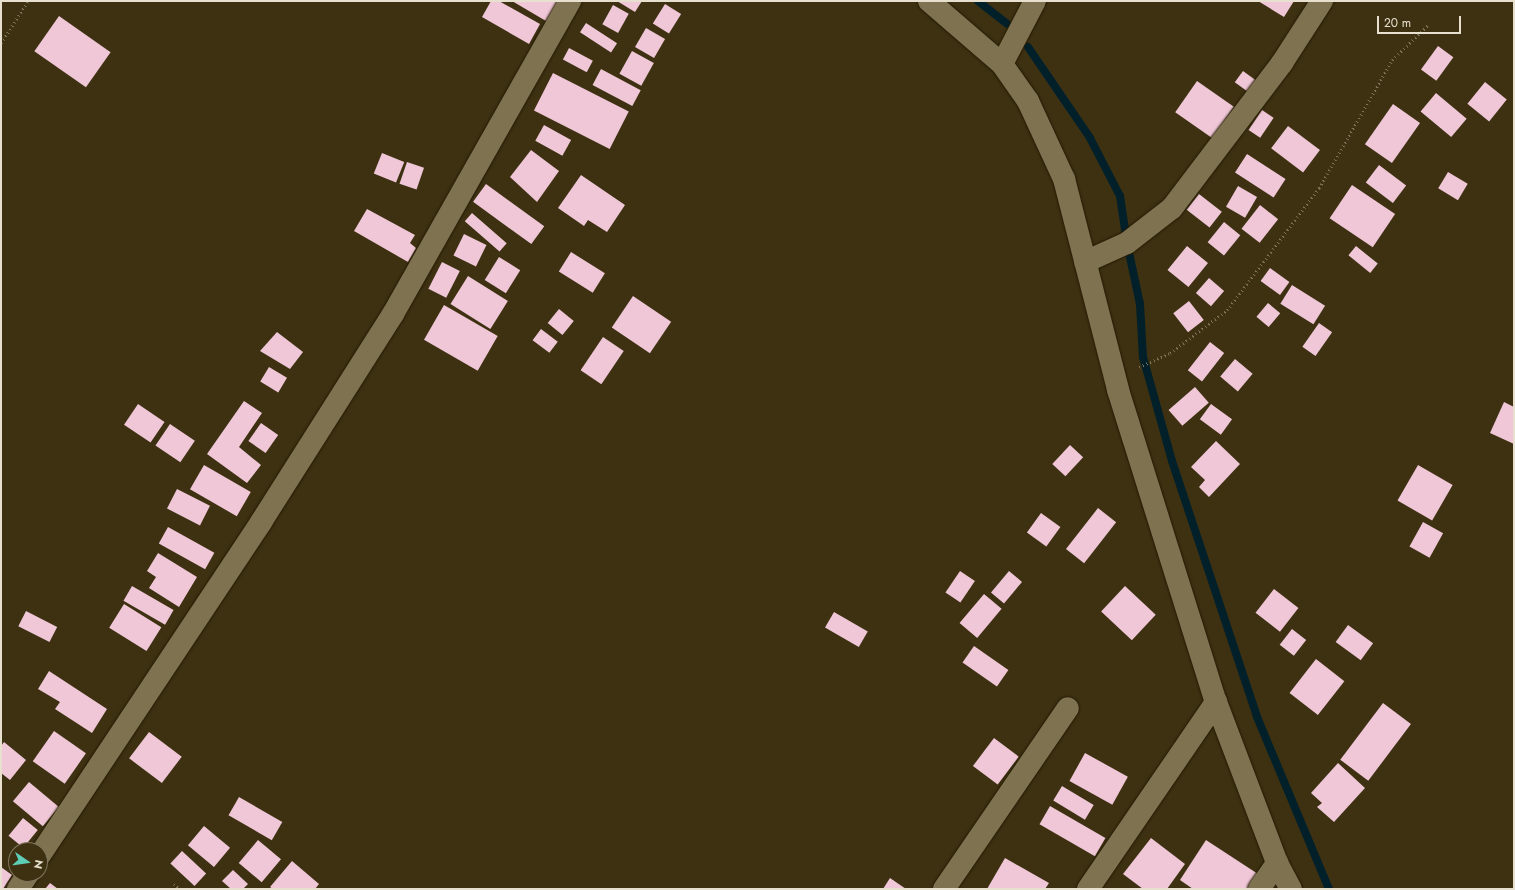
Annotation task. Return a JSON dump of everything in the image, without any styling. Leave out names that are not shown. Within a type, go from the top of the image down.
[{"type":"street","points":[[48,843],[261,522],[393,314],[570,1]]},
{"type":"street","points":[[929,1],[1002,64],[1028,101],[1064,179],[1115,378],[1216,702],[1277,863],[1292,889]]},
{"type":"street","points":[[1002,64],[1035,1]]},
{"type":"street","points":[[1086,262],[1127,243],[1172,208],[1282,63],[1322,1]]},
{"type":"street","points":[[1088,889],[1216,702]]},
{"type":"street","points":[[944,889],[1068,708]]},
{"type":"street","points":[[1259,889],[1277,863]]},
{"type":"path","points":[[1,43],[28,1]]},
{"type":"path","points":[[1115,378],[1170,353],[1227,310],[1319,188],[1392,60],[1428,25]]},
{"type":"path","points":[[174,884],[180,889]]},
{"type":"building","points":[[491,1],[499,1],[540,24],[529,44],[482,17]]},
{"type":"building","points":[[512,1],[558,1],[546,21]]},
{"type":"building","points":[[617,1],[642,1],[635,12]]},
{"type":"building","points":[[1258,1],[1294,1],[1284,17]]},
{"type":"building","points":[[665,4],[681,14],[669,34],[653,24]]},
{"type":"building","points":[[613,5],[629,14],[618,33],[602,24]]},
{"type":"building","points":[[59,16],[111,52],[86,87],[34,51]]},
{"type":"building","points":[[586,23],[617,43],[611,52],[580,32]]},
{"type":"building","points":[[646,28],[665,39],[654,58],[635,47]]},
{"type":"building","points":[[1438,46],[1453,57],[1436,81],[1421,69]]},
{"type":"building","points":[[569,48],[593,61],[587,72],[563,59]]},
{"type":"building","points":[[632,51],[654,63],[641,86],[619,74]]},
{"type":"building","points":[[601,69],[641,90],[632,106],[593,85]]},
{"type":"building","points":[[1243,71],[1257,81],[1249,92],[1235,82]]},
{"type":"building","points":[[553,73],[629,112],[610,149],[534,110]]},
{"type":"building","points":[[1197,81],[1234,107],[1212,138],[1175,112]]},
{"type":"building","points":[[1485,82],[1507,100],[1489,121],[1467,104]]},
{"type":"building","points":[[1436,93],[1467,119],[1451,137],[1421,111]]},
{"type":"building","points":[[1393,104],[1420,123],[1392,163],[1365,144]]},
{"type":"building","points":[[1262,110],[1274,118],[1260,138],[1249,130]]},
{"type":"building","points":[[544,125],[571,140],[562,156],[535,141]]},
{"type":"building","points":[[1288,126],[1320,150],[1303,172],[1271,148]]},
{"type":"building","points":[[531,150],[559,171],[537,202],[510,177]]},
{"type":"building","points":[[382,153],[404,162],[396,182],[374,173]]},
{"type":"building","points":[[1247,154],[1286,179],[1274,198],[1235,172]]},
{"type":"building","points":[[407,162],[424,168],[417,190],[400,184]]},
{"type":"building","points":[[1379,165],[1406,185],[1393,203],[1366,183]]},
{"type":"building","points":[[1448,172],[1468,184],[1458,200],[1438,188]]},
{"type":"building","points":[[581,175],[625,205],[607,232],[588,220],[584,226],[558,208]]},
{"type":"building","points":[[486,184],[544,226],[531,244],[473,202]]},
{"type":"building","points":[[1352,185],[1395,214],[1373,247],[1330,218]]},
{"type":"building","points":[[1238,186],[1257,197],[1245,218],[1226,207]]},
{"type":"building","points":[[1199,194],[1222,212],[1210,228],[1187,210]]},
{"type":"building","points":[[1260,205],[1278,219],[1260,243],[1242,229]]},
{"type":"building","points":[[367,209],[415,235],[410,243],[416,248],[408,262],[354,231]]},
{"type":"building","points":[[472,213],[507,243],[499,251],[465,221]]},
{"type":"building","points":[[1224,222],[1240,235],[1224,255],[1208,242]]},
{"type":"building","points":[[464,234],[486,245],[476,267],[453,256]]},
{"type":"building","points":[[1187,246],[1208,263],[1188,287],[1167,270]]},
{"type":"building","points":[[1356,246],[1378,264],[1370,273],[1348,255]]},
{"type":"building","points":[[571,252],[605,273],[593,293],[559,272]]},
{"type":"building","points":[[499,257],[520,270],[506,293],[485,280]]},
{"type":"building","points":[[442,262],[460,271],[446,298],[428,289]]},
{"type":"building","points":[[1270,268],[1289,282],[1280,295],[1261,281]]},
{"type":"building","points":[[468,276],[508,301],[490,329],[451,304]]},
{"type":"building","points":[[1209,278],[1224,291],[1211,306],[1196,293]]},
{"type":"building","points":[[1292,285],[1325,306],[1313,324],[1280,304]]},
{"type":"building","points":[[633,296],[671,322],[650,353],[612,328]]},
{"type":"building","points":[[1189,301],[1204,320],[1188,332],[1173,313]]},
{"type":"building","points":[[1268,303],[1280,313],[1269,327],[1256,317]]},
{"type":"building","points":[[444,305],[498,336],[478,371],[424,340]]},
{"type":"building","points":[[559,309],[574,321],[562,335],[548,323]]},
{"type":"building","points":[[1319,323],[1332,332],[1315,356],[1302,347]]},
{"type":"building","points":[[541,329],[558,342],[549,353],[533,340]]},
{"type":"building","points":[[277,332],[303,352],[290,369],[260,351]]},
{"type":"building","points":[[603,337],[624,351],[601,384],[581,370]]},
{"type":"building","points":[[1210,342],[1224,353],[1202,381],[1188,370]]},
{"type":"building","points":[[1235,359],[1253,374],[1238,391],[1220,377]]},
{"type":"building","points":[[269,367],[287,378],[278,392],[260,382]]},
{"type":"building","points":[[1195,387],[1209,403],[1182,426],[1169,410]]},
{"type":"building","points":[[244,401],[262,413],[239,447],[261,465],[247,483],[207,454]]},
{"type":"building","points":[[1504,402],[1514,407],[1514,444],[1490,433]]},
{"type":"building","points":[[138,404],[165,422],[151,443],[124,425]]},
{"type":"building","points":[[1211,404],[1232,419],[1221,435],[1200,419]]},
{"type":"building","points":[[261,423],[278,435],[266,453],[248,441]]},
{"type":"building","points":[[170,424],[195,441],[180,462],[155,446]]},
{"type":"building","points":[[1216,441],[1240,464],[1209,497],[1199,487],[1205,480],[1191,467]]},
{"type":"building","points":[[1070,445],[1083,457],[1065,476],[1052,464]]},
{"type":"building","points":[[204,465],[251,492],[237,516],[190,489]]},
{"type":"building","points":[[1418,465],[1453,485],[1432,521],[1398,501]]},
{"type":"building","points":[[177,489],[210,506],[200,525],[167,509]]},
{"type":"building","points":[[1098,508],[1116,522],[1084,563],[1066,549]]},
{"type":"building","points":[[1041,513],[1060,527],[1046,547],[1027,532]]},
{"type":"building","points":[[1423,522],[1443,533],[1430,558],[1409,546]]},
{"type":"building","points":[[168,527],[214,553],[205,569],[159,544]]},
{"type":"building","points":[[158,553],[197,577],[179,607],[149,588],[156,577],[147,571]]},
{"type":"building","points":[[960,571],[975,581],[960,603],[945,593]]},
{"type":"building","points":[[1009,571],[1022,582],[1004,603],[991,592]]},
{"type":"building","points":[[132,586],[174,610],[165,625],[124,601]]},
{"type":"building","points":[[1125,586],[1156,615],[1132,640],[1101,612]]},
{"type":"building","points":[[1274,589],[1298,608],[1280,632],[1256,613]]},
{"type":"building","points":[[984,594],[1002,609],[977,638],[960,623]]},
{"type":"building","points":[[124,604],[161,627],[146,651],[109,628]]},
{"type":"building","points":[[26,611],[57,627],[49,642],[18,626]]},
{"type":"building","points":[[834,612],[868,632],[859,647],[825,628]]},
{"type":"building","points":[[1348,625],[1373,643],[1361,660],[1336,642]]},
{"type":"building","points":[[1292,629],[1306,640],[1294,656],[1280,645]]},
{"type":"building","points":[[974,646],[1008,670],[997,686],[963,662]]},
{"type":"building","points":[[1316,659],[1344,681],[1318,715],[1290,693]]},
{"type":"building","points":[[49,671],[107,709],[92,733],[55,709],[60,702],[38,689]]},
{"type":"building","points":[[1383,703],[1411,724],[1368,781],[1340,760]]},
{"type":"building","points":[[54,731],[86,753],[65,784],[33,761]]},
{"type":"building","points":[[149,732],[182,757],[162,783],[129,758]]},
{"type":"building","points":[[994,738],[1019,757],[998,785],[973,766]]},
{"type":"building","points":[[4,742],[26,760],[10,780],[1,773],[1,746]]},
{"type":"building","points":[[1085,753],[1128,777],[1112,805],[1069,781]]},
{"type":"building","points":[[1338,763],[1365,788],[1334,822],[1317,807],[1322,803],[1311,793]]},
{"type":"building","points":[[29,782],[59,807],[43,826],[13,801]]},
{"type":"building","points":[[1062,786],[1094,805],[1085,820],[1053,801]]},
{"type":"building","points":[[239,797],[282,822],[272,840],[228,815]]},
{"type":"building","points":[[1050,806],[1105,838],[1095,856],[1040,824]]},
{"type":"building","points":[[23,818],[38,830],[28,842],[16,842],[9,836]]},
{"type":"building","points":[[204,826],[230,848],[214,867],[188,845]]},
{"type":"building","points":[[1151,838],[1185,864],[1167,889],[1143,889],[1123,874]]},
{"type":"building","points":[[258,840],[281,859],[262,882],[239,863]]},
{"type":"building","points":[[1206,840],[1258,874],[1248,889],[1193,889],[1180,880]]},
{"type":"building","points":[[182,851],[206,874],[195,886],[170,863]]},
{"type":"building","points":[[1005,858],[1049,883],[1045,889],[987,889]]},
{"type":"building","points":[[292,861],[319,884],[315,889],[273,889],[270,887]]},
{"type":"building","points":[[1,867],[8,872],[8,881],[3,889],[1,889]]},
{"type":"building","points":[[233,870],[248,884],[243,889],[231,889],[222,881]]},
{"type":"building","points":[[890,878],[906,889],[883,889]]},
{"type":"building","points":[[50,883],[58,889],[45,889]]},
{"type":"waterway","points":[[978,1],[1007,24]]},
{"type":"waterway","points":[[1028,47],[1090,138],[1120,196],[1127,243],[1140,304],[1143,357],[1172,461],[1257,717],[1329,889]]}]
